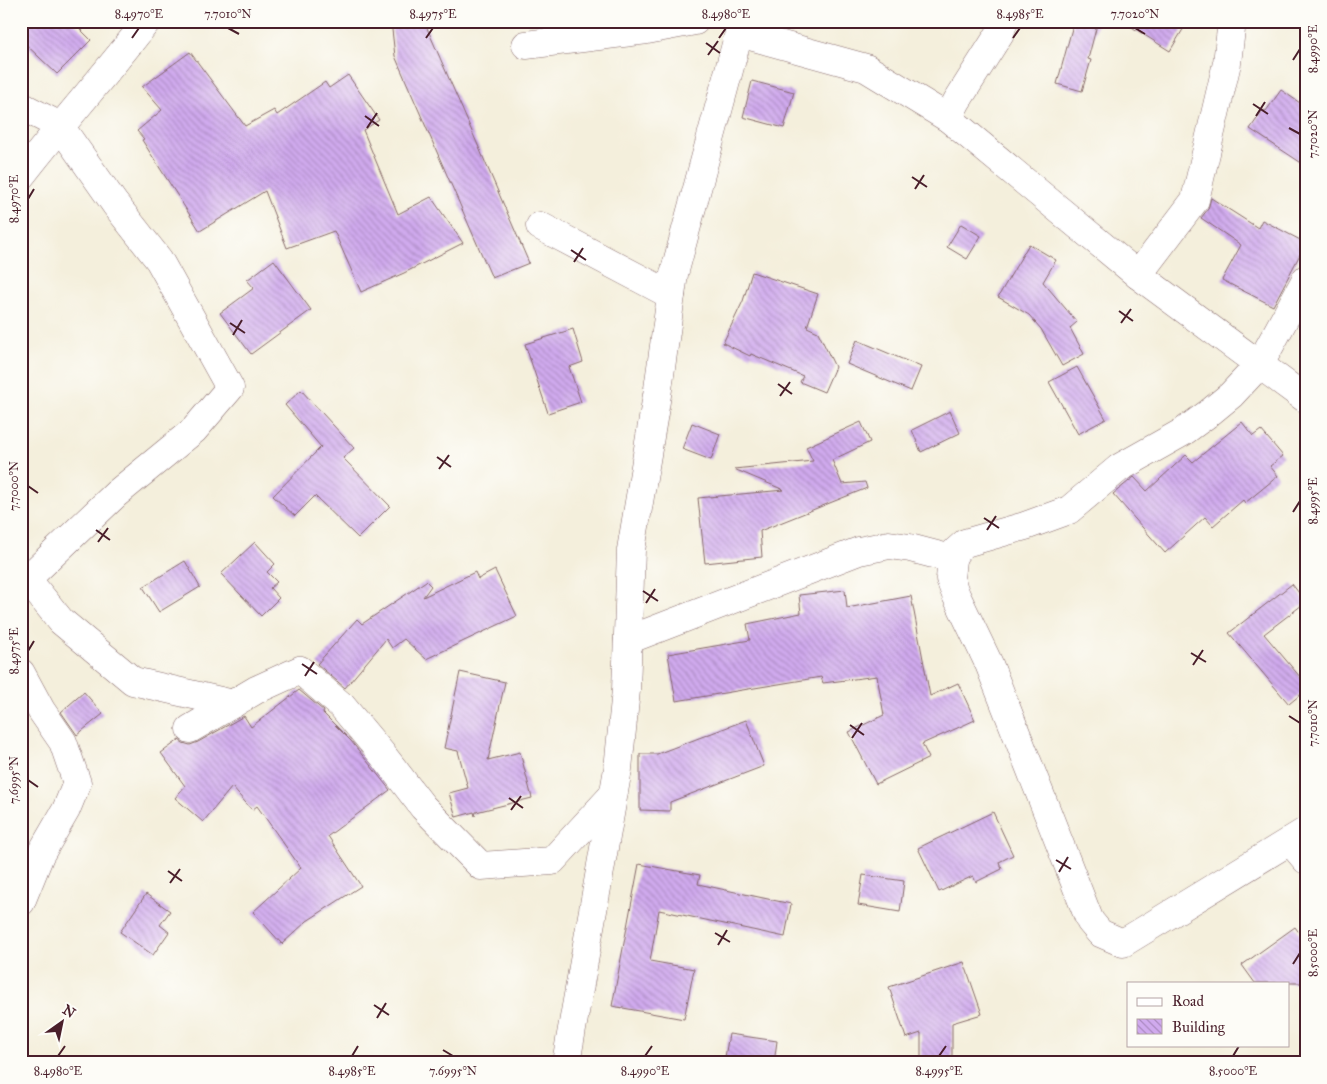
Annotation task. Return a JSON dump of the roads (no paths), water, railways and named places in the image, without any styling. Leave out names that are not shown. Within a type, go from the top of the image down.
[{"type":"street","points":[[21,176],[60,126],[114,64],[146,21]]},
{"type":"street","points":[[526,45],[647,30],[694,21]]},
{"type":"street","points":[[948,118],[1000,33],[1004,21]]},
{"type":"street","points":[[1138,275],[1194,200],[1227,63],[1232,21]]},
{"type":"street","points":[[566,1063],[618,768],[626,690],[631,550],[658,389],[674,274],[740,27],[866,68],[948,118],[1138,275],[1306,399]]},
{"type":"street","points":[[21,106],[60,126],[115,204],[159,260],[230,388],[194,430],[116,494],[27,579],[61,621],[133,681],[233,704]]},
{"type":"street","points":[[540,226],[671,295]]},
{"type":"street","points":[[1300,844],[1123,943],[1100,933],[1090,922],[989,664],[950,579],[952,559],[956,551],[966,543],[1025,526],[1069,510],[1119,468],[1183,432],[1231,395],[1260,364],[1306,279]]},
{"type":"street","points":[[628,640],[859,551],[889,546],[910,548],[952,559]]},
{"type":"street","points":[[190,729],[256,690],[300,670],[342,706],[423,807],[481,866],[552,861],[612,796]]},
{"type":"street","points":[[21,672],[41,710],[63,742],[77,783],[66,810],[40,855],[21,902]]}]
